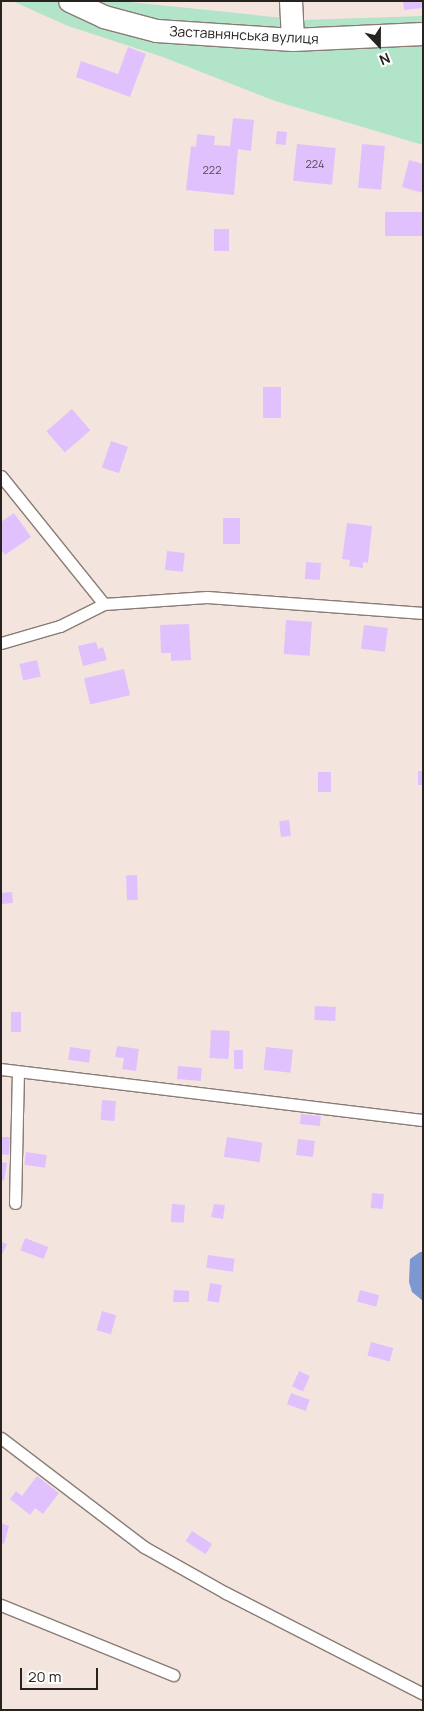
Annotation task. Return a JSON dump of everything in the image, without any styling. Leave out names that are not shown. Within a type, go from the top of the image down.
[{"type":"street","name":"Заставнянська вулиця","points":[[70,1],[104,17],[157,31],[293,40],[423,34]]},
{"type":"street","points":[[291,1],[293,40]]},
{"type":"lane","points":[[1,476],[104,604]]},
{"type":"lane","points":[[1,642],[60,626],[104,604],[207,597],[423,613]]},
{"type":"lane","points":[[1,1069],[18,1073],[423,1120]]},
{"type":"lane","points":[[15,1203],[18,1073]]},
{"type":"lane","points":[[1,1438],[144,1546],[226,1593],[423,1694]]},
{"type":"lane","points":[[1,1605],[173,1675]]},
{"type":"green space","points":[[12,1],[120,1],[303,20],[423,16],[423,145],[275,101],[163,57],[68,26]]},
{"type":"water","points":[[423,1252],[423,1301],[412,1292],[409,1282],[410,1259]]},
{"type":"building","points":[[403,1],[422,1],[423,8],[404,10]]},
{"type":"building","points":[[128,47],[146,54],[130,97],[76,77],[81,61],[118,74]]},
{"type":"building","points":[[233,118],[254,120],[251,151],[238,149],[234,195],[186,190],[191,146],[196,147],[197,134],[215,136],[214,145],[230,146]]},
{"type":"building","points":[[277,131],[287,132],[286,145],[276,144]]},
{"type":"building","points":[[297,144],[336,148],[332,185],[293,181]]},
{"type":"building","points":[[362,144],[385,146],[381,190],[358,188]]},
{"type":"building","points":[[409,160],[423,164],[423,193],[402,187]]},
{"type":"building","points":[[385,212],[423,212],[423,236],[385,236]]},
{"type":"building","points":[[214,229],[229,229],[229,251],[214,251]]},
{"type":"building","points":[[263,387],[281,387],[281,418],[263,418]]},
{"type":"building","points":[[72,409],[90,430],[65,452],[46,431]]},
{"type":"building","points":[[111,441],[128,447],[119,473],[102,467]]},
{"type":"building","points":[[14,513],[31,537],[5,555],[1,549],[1,522]]},
{"type":"building","points":[[223,518],[240,518],[240,544],[223,544]]},
{"type":"building","points":[[347,523],[372,526],[368,563],[363,562],[363,568],[349,566],[350,560],[342,559]]},
{"type":"building","points":[[167,551],[185,553],[183,572],[165,570]]},
{"type":"building","points":[[306,562],[321,563],[320,580],[305,579]]},
{"type":"building","points":[[286,620],[312,622],[310,656],[284,654]]},
{"type":"building","points":[[189,624],[191,660],[171,661],[171,653],[161,653],[160,625]]},
{"type":"building","points":[[364,625],[388,628],[385,652],[361,649]]},
{"type":"building","points":[[96,642],[98,649],[103,647],[107,660],[83,666],[78,646]]},
{"type":"building","points":[[37,660],[41,677],[23,681],[19,664]]},
{"type":"building","points":[[124,669],[130,695],[90,705],[84,678]]},
{"type":"building","points":[[418,771],[423,771],[423,785],[418,785]]},
{"type":"building","points":[[318,772],[331,772],[331,792],[318,792]]},
{"type":"building","points":[[289,820],[291,836],[281,837],[279,821]]},
{"type":"building","points":[[126,875],[137,875],[138,900],[127,900]]},
{"type":"building","points":[[12,892],[13,903],[2,904],[1,893]]},
{"type":"building","points":[[315,1006],[336,1007],[335,1021],[314,1020]]},
{"type":"building","points":[[11,1012],[21,1012],[21,1032],[11,1032]]},
{"type":"building","points":[[211,1030],[230,1031],[229,1059],[210,1058]]},
{"type":"building","points":[[117,1046],[139,1049],[136,1071],[122,1069],[124,1058],[115,1057]]},
{"type":"building","points":[[70,1047],[91,1050],[89,1063],[68,1060]]},
{"type":"building","points":[[266,1047],[293,1050],[290,1073],[264,1070]]},
{"type":"building","points":[[234,1050],[243,1050],[243,1069],[234,1069]]},
{"type":"building","points":[[178,1066],[202,1068],[201,1081],[177,1079]]},
{"type":"building","points":[[102,1100],[116,1101],[115,1121],[101,1120]]},
{"type":"building","points":[[301,1114],[321,1116],[320,1126],[300,1124]]},
{"type":"building","points":[[1,1137],[10,1137],[9,1155],[1,1154]]},
{"type":"building","points":[[227,1137],[263,1143],[259,1162],[224,1157]]},
{"type":"building","points":[[298,1139],[315,1141],[313,1157],[296,1155]]},
{"type":"building","points":[[26,1152],[47,1155],[45,1168],[24,1165]]},
{"type":"building","points":[[1,1162],[7,1163],[4,1181],[1,1180]]},
{"type":"building","points":[[372,1193],[384,1194],[383,1209],[371,1208]]},
{"type":"building","points":[[172,1204],[185,1205],[184,1223],[171,1222]]},
{"type":"building","points":[[214,1204],[225,1205],[223,1219],[211,1217]]},
{"type":"building","points":[[25,1238],[48,1247],[44,1259],[20,1250]]},
{"type":"building","points":[[1,1242],[7,1244],[1,1257]]},
{"type":"building","points":[[208,1255],[235,1259],[233,1272],[206,1268]]},
{"type":"building","points":[[210,1283],[222,1285],[219,1303],[207,1301]]},
{"type":"building","points":[[174,1290],[189,1291],[189,1302],[173,1302]]},
{"type":"building","points":[[360,1290],[379,1295],[376,1307],[357,1302]]},
{"type":"building","points":[[102,1311],[116,1315],[111,1334],[96,1330]]},
{"type":"building","points":[[371,1342],[393,1348],[390,1361],[367,1356]]},
{"type":"building","points":[[299,1371],[310,1376],[303,1391],[292,1387]]},
{"type":"building","points":[[291,1393],[310,1400],[306,1411],[287,1404]]},
{"type":"building","points":[[37,1476],[59,1493],[43,1514],[35,1508],[30,1515],[10,1499],[16,1491],[22,1496]]},
{"type":"building","points":[[1,1523],[9,1526],[4,1544],[1,1543]]},
{"type":"building","points":[[192,1531],[212,1544],[206,1554],[185,1541]]}]
